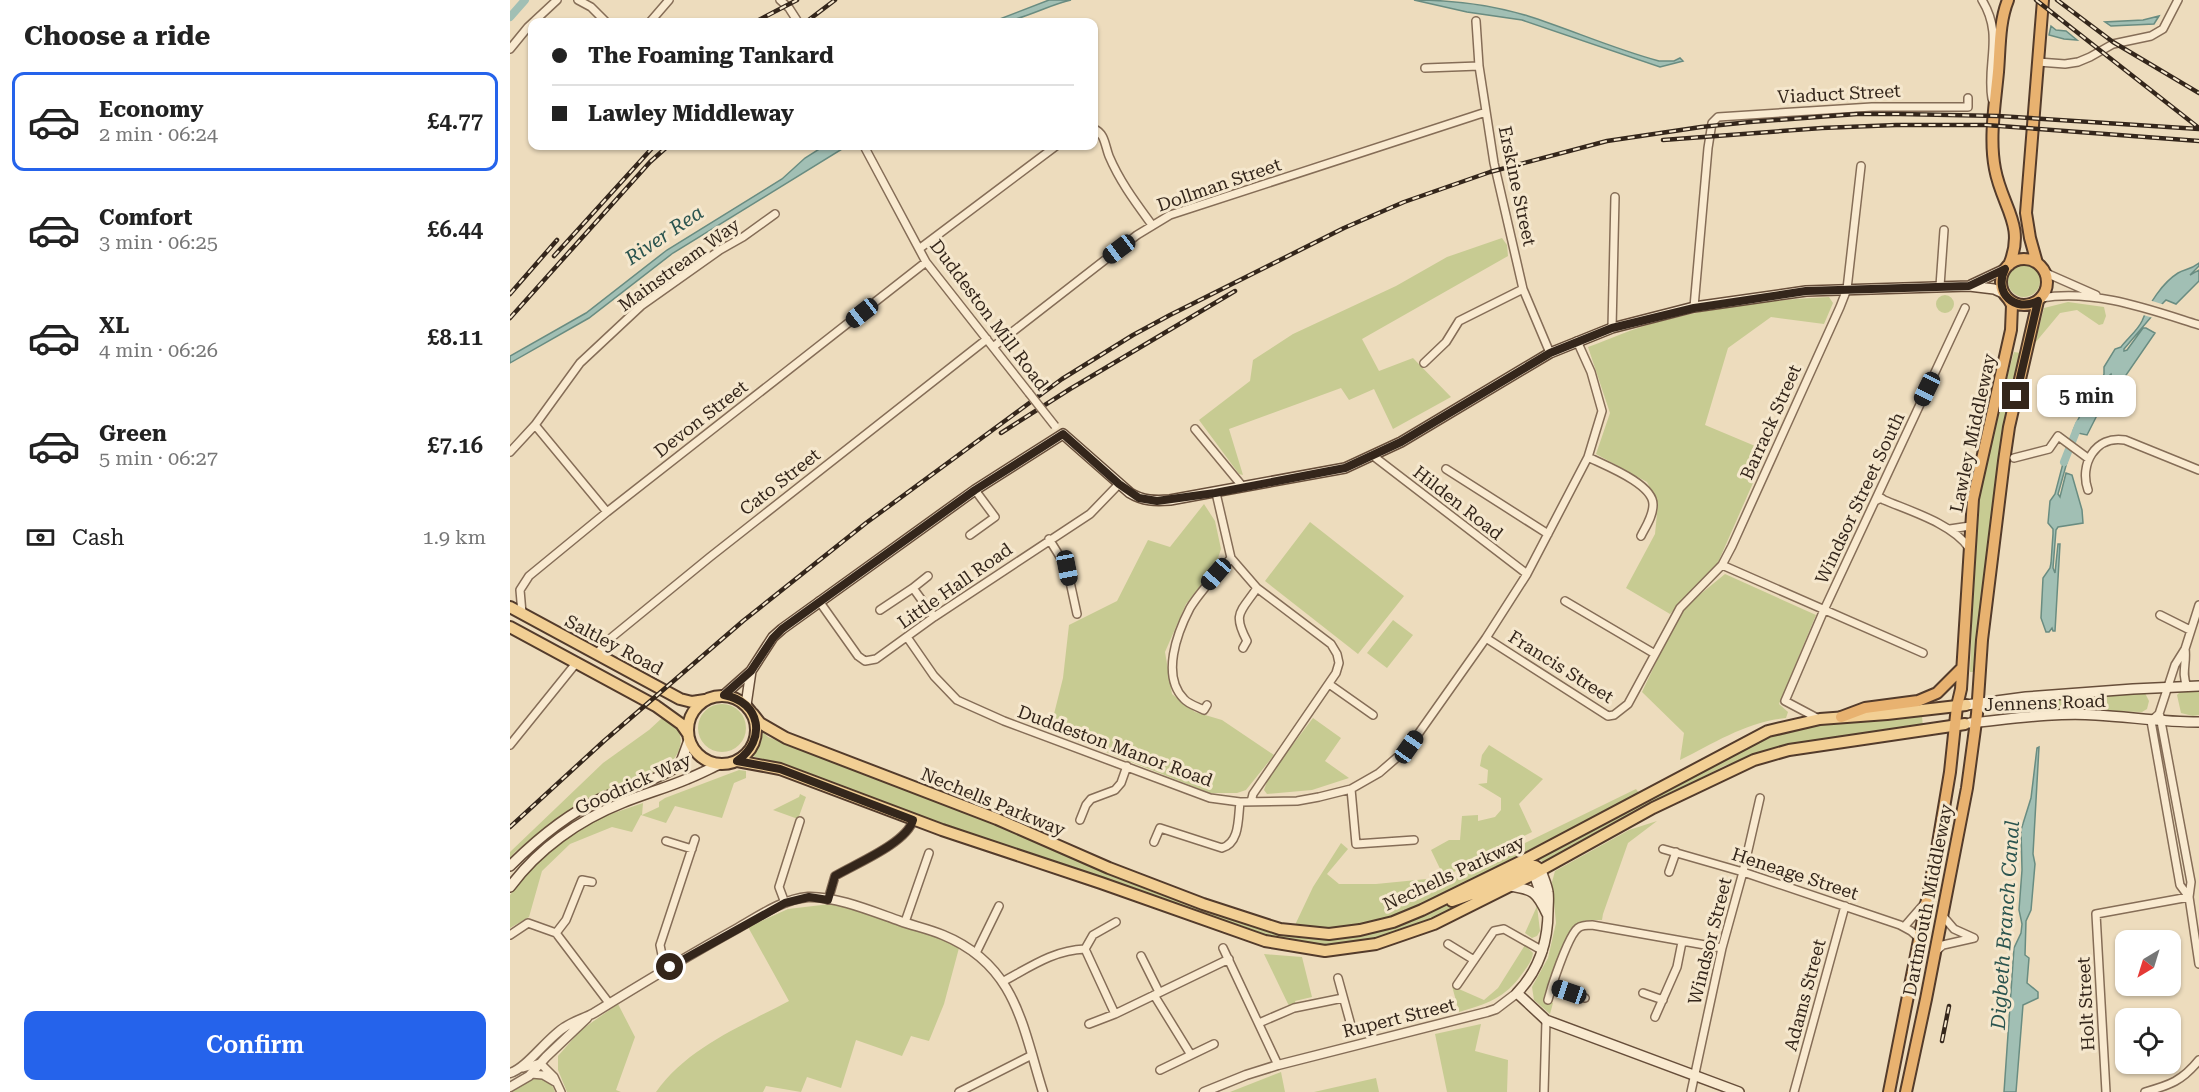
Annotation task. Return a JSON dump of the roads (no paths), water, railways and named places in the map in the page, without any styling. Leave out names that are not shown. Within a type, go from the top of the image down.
[{"type":"highway","points":[[2008,0],[2002,26],[1993,143],[1995,169],[2016,235],[2015,250],[2001,282],[2007,297],[2023,305],[2039,300],[2046,289],[2046,273],[2037,263],[2026,213],[2043,0]]},
{"type":"highway","points":[[2007,267],[2014,261],[2026,259],[2037,263]]},
{"type":"highway","name":"Lawley Middleway","points":[[1966,714],[1962,689],[1962,668],[1970,526],[1982,452],[2011,330],[2012,305],[2007,297]]},
{"type":"highway","name":"Lawley Middleway","points":[[1966,714],[1982,640],[2009,427],[2039,300]]},
{"type":"highway","points":[[1840,717],[1865,708],[1918,700],[1937,693],[1962,668]]},
{"type":"highway","name":"Dartmouth Middleway","points":[[1889,1092],[1921,940],[1946,798],[1966,714]]},
{"type":"highway","name":"Dartmouth Middleway","points":[[1906,1092],[1967,788],[1966,714]]},
{"type":"main road","points":[[1969,286],[2007,267]]},
{"type":"main road","points":[[724,695],[740,700],[749,709],[756,724],[756,735],[753,746],[746,755],[737,761],[720,764],[701,757],[694,749],[689,736],[692,714],[705,700],[724,695],[751,671],[773,638],[819,601],[975,490],[1063,434],[1119,484],[1139,498],[1150,501],[1170,500],[1345,468],[1401,442],[1550,353],[1612,328],[1694,308],[1806,291],[1847,289],[1969,286],[1999,290],[2007,297]]},
{"type":"main road","name":"Saltley Road","points":[[510,606],[680,699],[692,702],[705,700]]},
{"type":"main road","name":"Saltley Road","points":[[510,627],[656,706],[681,724],[689,736]]},
{"type":"main road","points":[[749,709],[751,671]]},
{"type":"main road","name":"Jennens Road","points":[[1966,714],[2026,697],[2199,686]]},
{"type":"main road","name":"Nechells Parkway","points":[[749,709],[760,723],[786,738],[997,819],[1109,868],[1260,923],[1303,933],[1329,934],[1393,922],[1428,907],[1459,900],[1483,891],[1754,760],[1789,750],[1966,714]]},
{"type":"main road","name":"Jennens Road","points":[[1966,714],[1998,720],[2094,714],[2199,722]]},
{"type":"main road","name":"Nechells Parkway","points":[[737,761],[780,769],[913,820],[1265,941],[1325,951],[1376,944],[1434,924],[1508,885],[1533,867],[1768,731],[1820,719],[1840,717],[1966,714]]},
{"type":"main road","name":"Goodrick Way","points":[[510,866],[557,824],[577,812],[601,799],[675,768],[681,762],[689,736]]},
{"type":"main road","name":"Goodrick Way","points":[[510,887],[540,854],[587,820],[621,803],[688,779],[720,764]]},
{"type":"main road","name":"Rupert Street","points":[[1517,993],[1526,984],[1543,951],[1548,932],[1549,894],[1533,867]]},
{"type":"main road","points":[[1508,885],[1531,890],[1540,899],[1548,916]]},
{"type":"main road","points":[[1517,993],[1546,1020],[1739,1092]]},
{"type":"street","points":[[538,18],[557,0]]},
{"type":"street","points":[[578,0],[602,18]]},
{"type":"street","points":[[653,18],[669,0]]},
{"type":"street","points":[[780,0],[795,18]]},
{"type":"street","points":[[1982,0],[1994,28],[1991,91],[1994,114]]},
{"type":"street","points":[[2038,62],[2065,64],[2078,62],[2113,44],[2151,36],[2163,29],[2178,0]]},
{"type":"street","name":"Erskine Street","points":[[1476,21],[1479,66],[1494,163],[1523,290],[1550,353]]},
{"type":"street","points":[[510,49],[528,27]]},
{"type":"street","points":[[1425,68],[1479,66]]},
{"type":"street","name":"Viaduct Street","points":[[1694,308],[1708,148],[1713,121],[1720,116],[1805,110],[1911,106],[1968,107],[1968,98]]},
{"type":"street","name":"Dollman Street","points":[[993,346],[1152,225],[1170,216],[1486,112]]},
{"type":"street","points":[[1098,132],[1102,134],[1108,154],[1121,181],[1152,225]]},
{"type":"street","name":"Duddeston Mill Road","points":[[867,150],[926,262],[1063,434]]},
{"type":"street","points":[[919,249],[1051,150]]},
{"type":"street","name":"Barrack Street","points":[[1722,565],[1847,289],[1862,166]]},
{"type":"street","points":[[1612,328],[1615,197]]},
{"type":"street","name":"Mainstream Way","points":[[510,452],[535,425],[580,363],[640,306],[775,214]]},
{"type":"street","points":[[1940,286],[1944,230]]},
{"type":"street","name":"Devon Street","points":[[522,614],[520,590],[524,582],[607,512],[926,262]]},
{"type":"street","points":[[2046,273],[2101,297],[2199,325]]},
{"type":"street","points":[[1424,363],[1446,342],[1459,321],[1523,290]]},
{"type":"street","points":[[2039,300],[2071,296],[2101,297]]},
{"type":"street","name":"Windsor Street South","points":[[1820,719],[1785,701],[1824,610],[1965,308]]},
{"type":"street","name":"Cato Street","points":[[597,654],[606,642],[710,557],[987,339]]},
{"type":"street","name":"Duddeston Manor Road","points":[[907,637],[934,676],[957,700],[1004,722],[1210,798],[1240,802],[1298,801],[1351,789],[1381,771],[1409,747],[1486,638],[1527,574],[1588,457],[1602,411],[1591,372],[1577,341]]},
{"type":"street","points":[[535,425],[607,512]]},
{"type":"street","points":[[1195,429],[1243,487]]},
{"type":"street","points":[[2014,458],[2049,449],[2058,436],[2089,459]]},
{"type":"street","points":[[2088,490],[2084,469],[2089,459],[2100,445],[2117,439],[2199,470]]},
{"type":"street","name":"Hilden Road","points":[[1372,455],[1527,574]]},
{"type":"street","points":[[1588,457],[1640,484],[1648,491],[1654,503],[1641,536]]},
{"type":"street","points":[[1446,469],[1548,534]]},
{"type":"street","name":"Little Hall Road","points":[[819,601],[858,656],[865,661],[876,659],[886,654],[934,616],[1090,514],[1119,484]]},
{"type":"street","points":[[970,535],[995,517],[975,490]]},
{"type":"street","points":[[1215,493],[1231,558],[1257,588],[1331,644],[1339,663],[1336,673],[1253,794],[1251,802]]},
{"type":"street","points":[[1875,501],[1881,498],[1950,529],[1969,548]]},
{"type":"street","points":[[1950,529],[1970,526]]},
{"type":"street","points":[[1049,539],[1067,568],[1077,614]]},
{"type":"street","points":[[1204,710],[1185,700],[1173,683],[1172,658],[1190,609],[1202,591],[1231,558]]},
{"type":"street","points":[[1722,565],[1923,653]]},
{"type":"street","name":"Francis Street","points":[[1486,638],[1608,716],[1614,715],[1628,704],[1680,608],[1722,565]]},
{"type":"street","points":[[880,610],[928,576]]},
{"type":"street","points":[[913,588],[934,616]]},
{"type":"street","points":[[1243,648],[1249,639],[1238,625],[1238,615],[1257,588]]},
{"type":"street","points":[[1565,601],[1655,654]]},
{"type":"street","points":[[2175,688],[2178,656],[2184,649],[2199,605]]},
{"type":"street","points":[[2160,615],[2190,630]]},
{"type":"street","points":[[2184,649],[2186,655],[2183,673],[2157,719],[2191,882],[2189,897],[2197,929],[2199,964]]},
{"type":"street","points":[[510,745],[577,662]]},
{"type":"street","points":[[1329,684],[1373,716]]},
{"type":"street","points":[[1360,717],[1365,710]]},
{"type":"street","points":[[1080,820],[1082,804],[1115,790],[1121,783],[1127,766]]},
{"type":"street","points":[[1351,789],[1356,844],[1414,840]]},
{"type":"street","name":"Windsor Street","points":[[1691,1092],[1722,948],[1760,798]]},
{"type":"street","points":[[1154,842],[1161,825],[1222,848],[1227,847],[1235,838],[1240,802]]},
{"type":"street","points":[[828,900],[835,876],[886,847],[904,834],[913,820]]},
{"type":"street","points":[[785,903],[779,887],[800,821]]},
{"type":"street","points":[[670,967],[662,955],[660,945],[695,839]]},
{"type":"street","points":[[666,841],[692,849]]},
{"type":"street","name":"Heneage Street","points":[[1663,849],[1743,872],[1845,906],[1904,927],[1921,940]]},
{"type":"street","points":[[1669,872],[1676,852]]},
{"type":"street","points":[[905,922],[929,853]]},
{"type":"street","points":[[556,933],[566,920],[582,880],[592,882]]},
{"type":"street","points":[[510,1087],[531,1074],[591,1015],[609,1003],[785,903],[809,897],[844,902],[943,935],[976,953],[993,967],[1013,998],[1043,1092]]},
{"type":"street","name":"Holt Street","points":[[2106,1092],[2096,914],[2189,897]]},
{"type":"street","points":[[1904,927],[1927,902]]},
{"type":"street","points":[[976,953],[999,906]]},
{"type":"street","name":"Adams Street","points":[[1794,1092],[1845,906]]},
{"type":"street","points":[[1934,952],[1943,945],[1974,938],[1954,929],[1942,915]]},
{"type":"street","points":[[1085,949],[1093,934],[1116,922]]},
{"type":"street","points":[[510,935],[528,924],[556,933],[609,1003]]},
{"type":"street","points":[[1548,1000],[1558,968],[1574,934],[1581,927],[1592,925],[1722,948]]},
{"type":"street","points":[[1457,985],[1494,931],[1504,929],[1543,951]]},
{"type":"street","points":[[1655,1017],[1677,967],[1682,942]]},
{"type":"street","points":[[1448,944],[1474,960]]},
{"type":"street","points":[[1222,948],[1278,1065]]},
{"type":"street","points":[[1004,981],[1054,954],[1073,949],[1085,949]]},
{"type":"street","points":[[1085,949],[1115,1014]]},
{"type":"street","points":[[1142,956],[1157,994],[1191,1055]]},
{"type":"street","points":[[1089,1024],[1115,1014],[1228,959]]},
{"type":"street","points":[[1338,978],[1352,1029]]},
{"type":"street","points":[[1552,986],[1585,998]]},
{"type":"street","name":"Rupert Street","points":[[1204,1092],[1246,1074],[1487,1012],[1496,1009],[1517,993]]},
{"type":"street","points":[[1643,993],[1663,1000]]},
{"type":"street","points":[[1259,1023],[1294,1008],[1343,998]]},
{"type":"street","points":[[514,1071],[555,1033],[591,1015]]},
{"type":"street","points":[[1544,1092],[1546,1020]]},
{"type":"street","points":[[1160,1070],[1214,1044]]},
{"type":"street","points":[[959,1092],[1032,1055]]},
{"type":"street","points":[[2145,1092],[2169,1086],[2181,1079],[2199,1060]]},
{"type":"street","points":[[514,1071],[540,1063]]},
{"type":"street","points":[[540,1063],[554,1077],[561,1092]]},
{"type":"street","points":[[531,1074],[543,1075],[557,1084]]},
{"type":"water","points":[[1049,0],[1071,0],[1019,18],[1002,18]]},
{"type":"water","points":[[1414,0],[1457,2],[1500,9],[1528,16],[1659,61],[1674,61],[1680,58],[1683,61],[1660,67],[1522,20],[1467,12]]},
{"type":"water","points":[[2159,16],[2154,24],[2111,26],[2105,22],[2143,20]]},
{"type":"water","points":[[2051,26],[2056,30],[2066,31],[2077,40],[2049,35]]},
{"type":"water","points":[[818,150],[840,150],[673,253],[589,318],[510,363],[510,356],[586,313],[667,250],[782,179]]},
{"type":"water","points":[[2199,263],[2190,275],[2199,270],[2199,281],[2176,304],[2166,300],[2124,349],[2124,351],[2127,350],[2143,328],[2155,333],[2122,381],[2115,380],[2087,435],[2076,434],[2073,431],[2076,424],[2102,379],[2104,367],[2115,349],[2121,347],[2138,328],[2161,288],[2178,273]],"holes":[[[2111,374],[2112,378],[2107,380],[2092,408],[2088,411],[2104,380]]]},
{"type":"water","points":[[2066,452],[2069,455],[2058,494],[2060,497],[2066,473],[2072,475],[2082,510],[2083,523],[2058,527],[2056,530],[2053,568],[2055,573],[2058,544],[2060,544],[2055,631],[2052,628],[2046,632],[2041,618],[2043,578],[2051,563],[2053,529],[2048,523],[2050,501],[2055,494]]},
{"type":"water","points":[[2039,747],[2033,854],[2035,864],[2031,910],[2026,921],[2025,955],[2029,958],[2027,983],[2038,992],[2038,998],[2023,1005],[2016,1092],[2004,1092],[2014,948],[2021,933],[2022,924],[2019,910],[2022,870],[2021,830],[2031,798],[2037,748]]},
{"type":"waterway","points":[[510,17],[525,0]]},
{"type":"waterway","name":"Digbeth Branch Canal","points":[[2064,462],[2079,424]]},
{"type":"railway","points":[[763,18],[797,0]]},
{"type":"railway","points":[[811,18],[835,0]]},
{"type":"railway","points":[[2036,0],[2199,128]]},
{"type":"railway","points":[[2057,0],[2113,42],[2199,93]]},
{"type":"railway","points":[[510,827],[604,741],[743,621],[866,523],[1062,379],[1170,315],[1344,228],[1404,202],[1490,172],[1607,141],[1750,122],[1857,114],[1900,114],[1998,116],[2199,129]]},
{"type":"railway","points":[[1663,140],[1822,128],[1986,125],[2199,141]]},
{"type":"railway","points":[[554,256],[650,150]]},
{"type":"railway","points":[[510,318],[650,162],[664,150]]},
{"type":"railway","points":[[510,294],[557,240]]},
{"type":"railway","points":[[1001,433],[1070,389],[1235,291]]},
{"type":"railway","points":[[1942,1041],[1949,1006]]},
{"type":"water label","name":"River Rea","points":[[664,235]]}]
